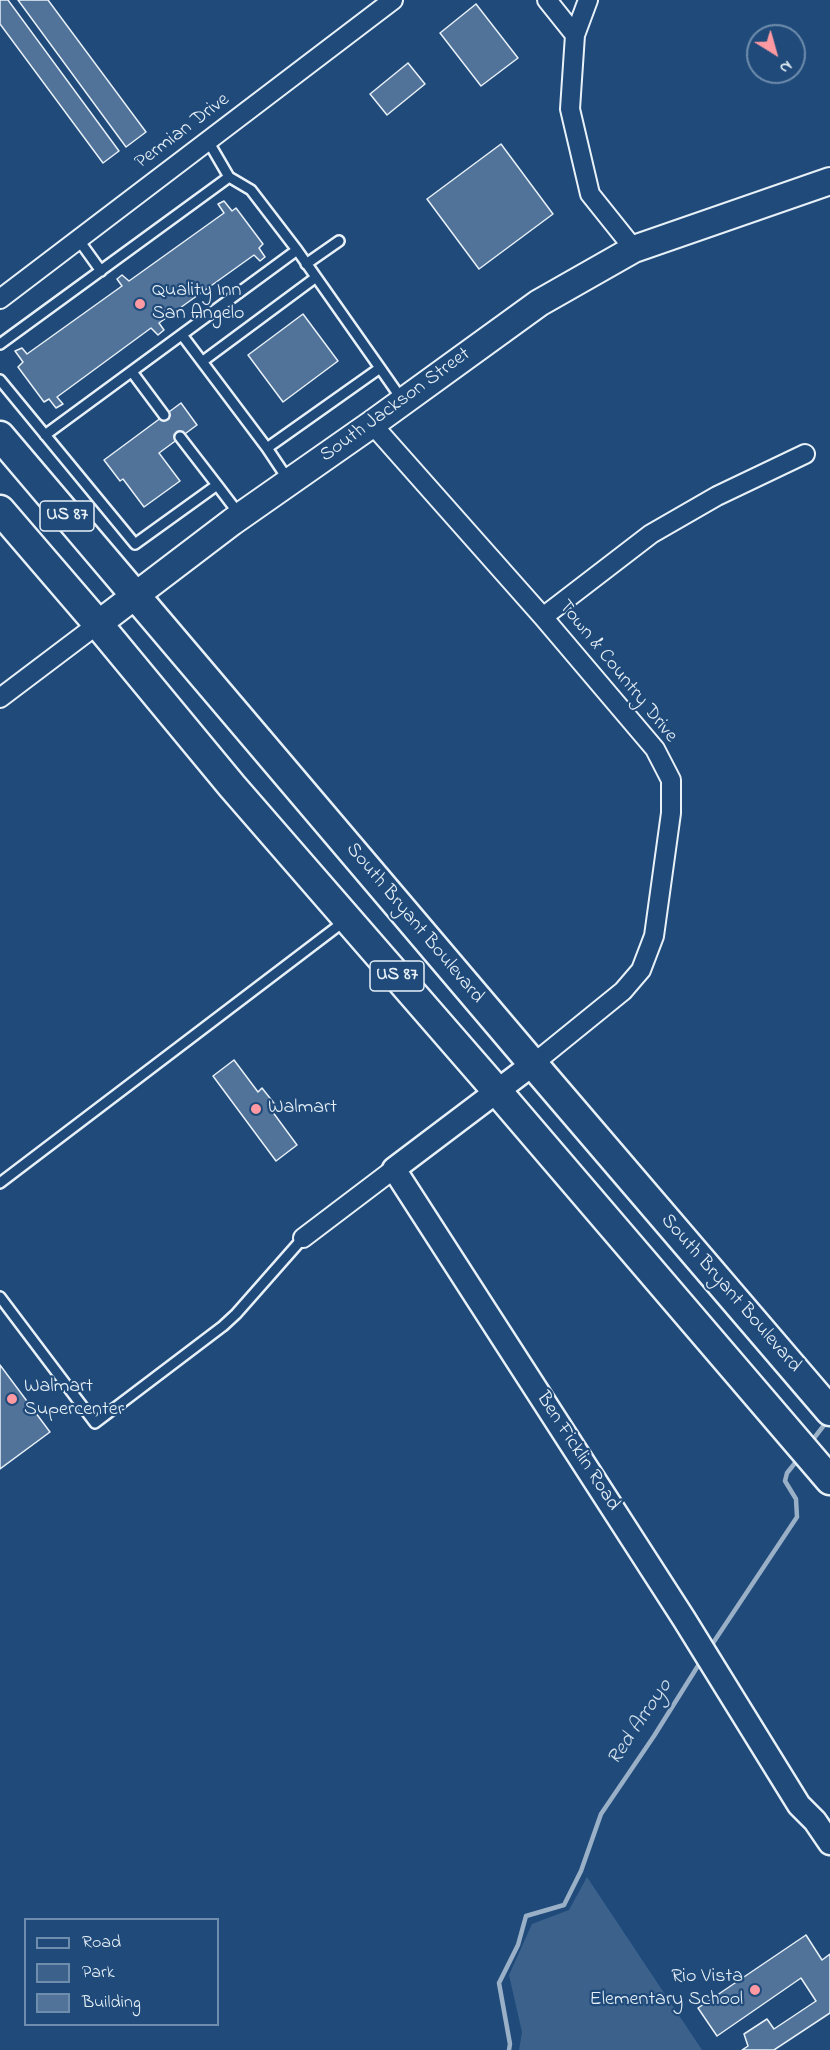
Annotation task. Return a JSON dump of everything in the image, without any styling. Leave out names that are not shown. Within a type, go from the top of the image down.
[{"type":"main road","name":"South Jackson Street","points":[[98,624],[241,516],[539,303],[634,249],[830,181]]},
{"type":"main road","name":"South Bryant Boulevard","points":[[0,436],[532,1064],[826,1406]]},
{"type":"main road","name":"US 87","points":[[0,510],[98,624],[231,786],[348,918],[830,1480]]},
{"type":"street","name":"Permian Drive","points":[[0,299],[393,0]]},
{"type":"street","points":[[547,0],[575,35]]},
{"type":"street","points":[[588,0],[575,35],[570,109],[590,194],[634,249]]},
{"type":"street","name":"Town & Country Drive","points":[[372,424],[543,617],[655,749],[671,780],[671,813],[654,936],[641,970],[622,991],[532,1064]]},
{"type":"street","points":[[543,617],[651,534],[717,496],[805,454]]},
{"type":"street","name":"South Jackson Street","points":[[0,698],[98,624]]},
{"type":"street","points":[[303,1238],[532,1064]]},
{"type":"street","name":"Ben Ficklin Road","points":[[394,1169],[684,1619],[799,1805],[815,1821],[830,1843]]},
{"type":"lane","points":[[208,141],[229,177],[251,190],[297,250],[403,402]]},
{"type":"lane","points":[[0,344],[229,177]]},
{"type":"lane","points":[[78,239],[101,271]]},
{"type":"lane","points":[[306,264],[339,241]]},
{"type":"lane","points":[[45,435],[297,250]]},
{"type":"lane","points":[[203,361],[315,278]]},
{"type":"lane","points":[[182,335],[290,482]]},
{"type":"lane","points":[[267,448],[380,368]]},
{"type":"lane","points":[[132,372],[164,415]]},
{"type":"lane","points":[[0,381],[135,544],[217,485]]},
{"type":"lane","points":[[180,438],[241,516]]},
{"type":"lane","points":[[0,1183],[348,918]]},
{"type":"lane","points":[[0,1297],[95,1423],[223,1326],[303,1238]]},
{"type":"green space","points":[[587,1877],[702,2050],[519,2050],[522,2032],[509,1975],[532,1924],[569,1910]]},
{"type":"building","points":[[0,0],[8,0],[119,151],[103,163],[0,24]]},
{"type":"building","points":[[18,0],[48,0],[146,132],[126,147]]},
{"type":"building","points":[[476,4],[518,58],[481,86],[440,33]]},
{"type":"building","points":[[408,63],[425,84],[387,115],[370,94]]},
{"type":"building","points":[[501,144],[553,214],[479,269],[427,199]]},
{"type":"building","name":"Quality Inn San Angelo","points":[[224,201],[232,211],[236,208],[263,244],[259,248],[265,257],[260,261],[254,255],[159,323],[164,330],[158,335],[151,328],[57,397],[63,404],[56,408],[49,399],[44,402],[18,367],[23,362],[15,351],[22,348],[27,354],[122,286],[117,279],[122,275],[129,281],[224,213],[218,204]]},
{"type":"building","points":[[303,314],[338,361],[283,402],[248,355]]},
{"type":"building","points":[[181,403],[197,425],[159,453],[180,481],[144,507],[123,479],[120,481],[104,460]]},
{"type":"building","name":"Walmart","points":[[234,1060],[258,1092],[262,1088],[277,1107],[272,1111],[297,1145],[276,1161],[213,1076]]},
{"type":"building","name":"Walmart Supercenter","points":[[0,1365],[50,1432],[0,1469]]},
{"type":"building","name":"Rio Vista Elementary School","points":[[806,1935],[822,1960],[830,1954],[830,2013],[774,2050],[742,2050],[748,2046],[744,2034],[767,2019],[774,2029],[816,2001],[801,1978],[717,2036],[698,2008]]},
{"type":"waterway","name":"Red Arroyo","points":[[811,1442],[828,1420]]},
{"type":"waterway","name":"Red Arroyo","points":[[709,1649],[797,1517],[796,1499],[785,1481],[787,1473],[799,1458]]},
{"type":"waterway","name":"Red Arroyo","points":[[509,2050],[510,2044],[499,1983],[518,1945],[526,1916],[564,1905],[581,1871],[601,1814],[701,1661]]},
{"type":"place","name":"Quality Inn San Angelo","points":[[140,304]]},
{"type":"place","name":"Walmart","points":[[256,1109]]},
{"type":"place","name":"Walmart Supercenter","points":[[12,1399]]},
{"type":"place","name":"Rio Vista Elementary School","points":[[755,1990]]}]
